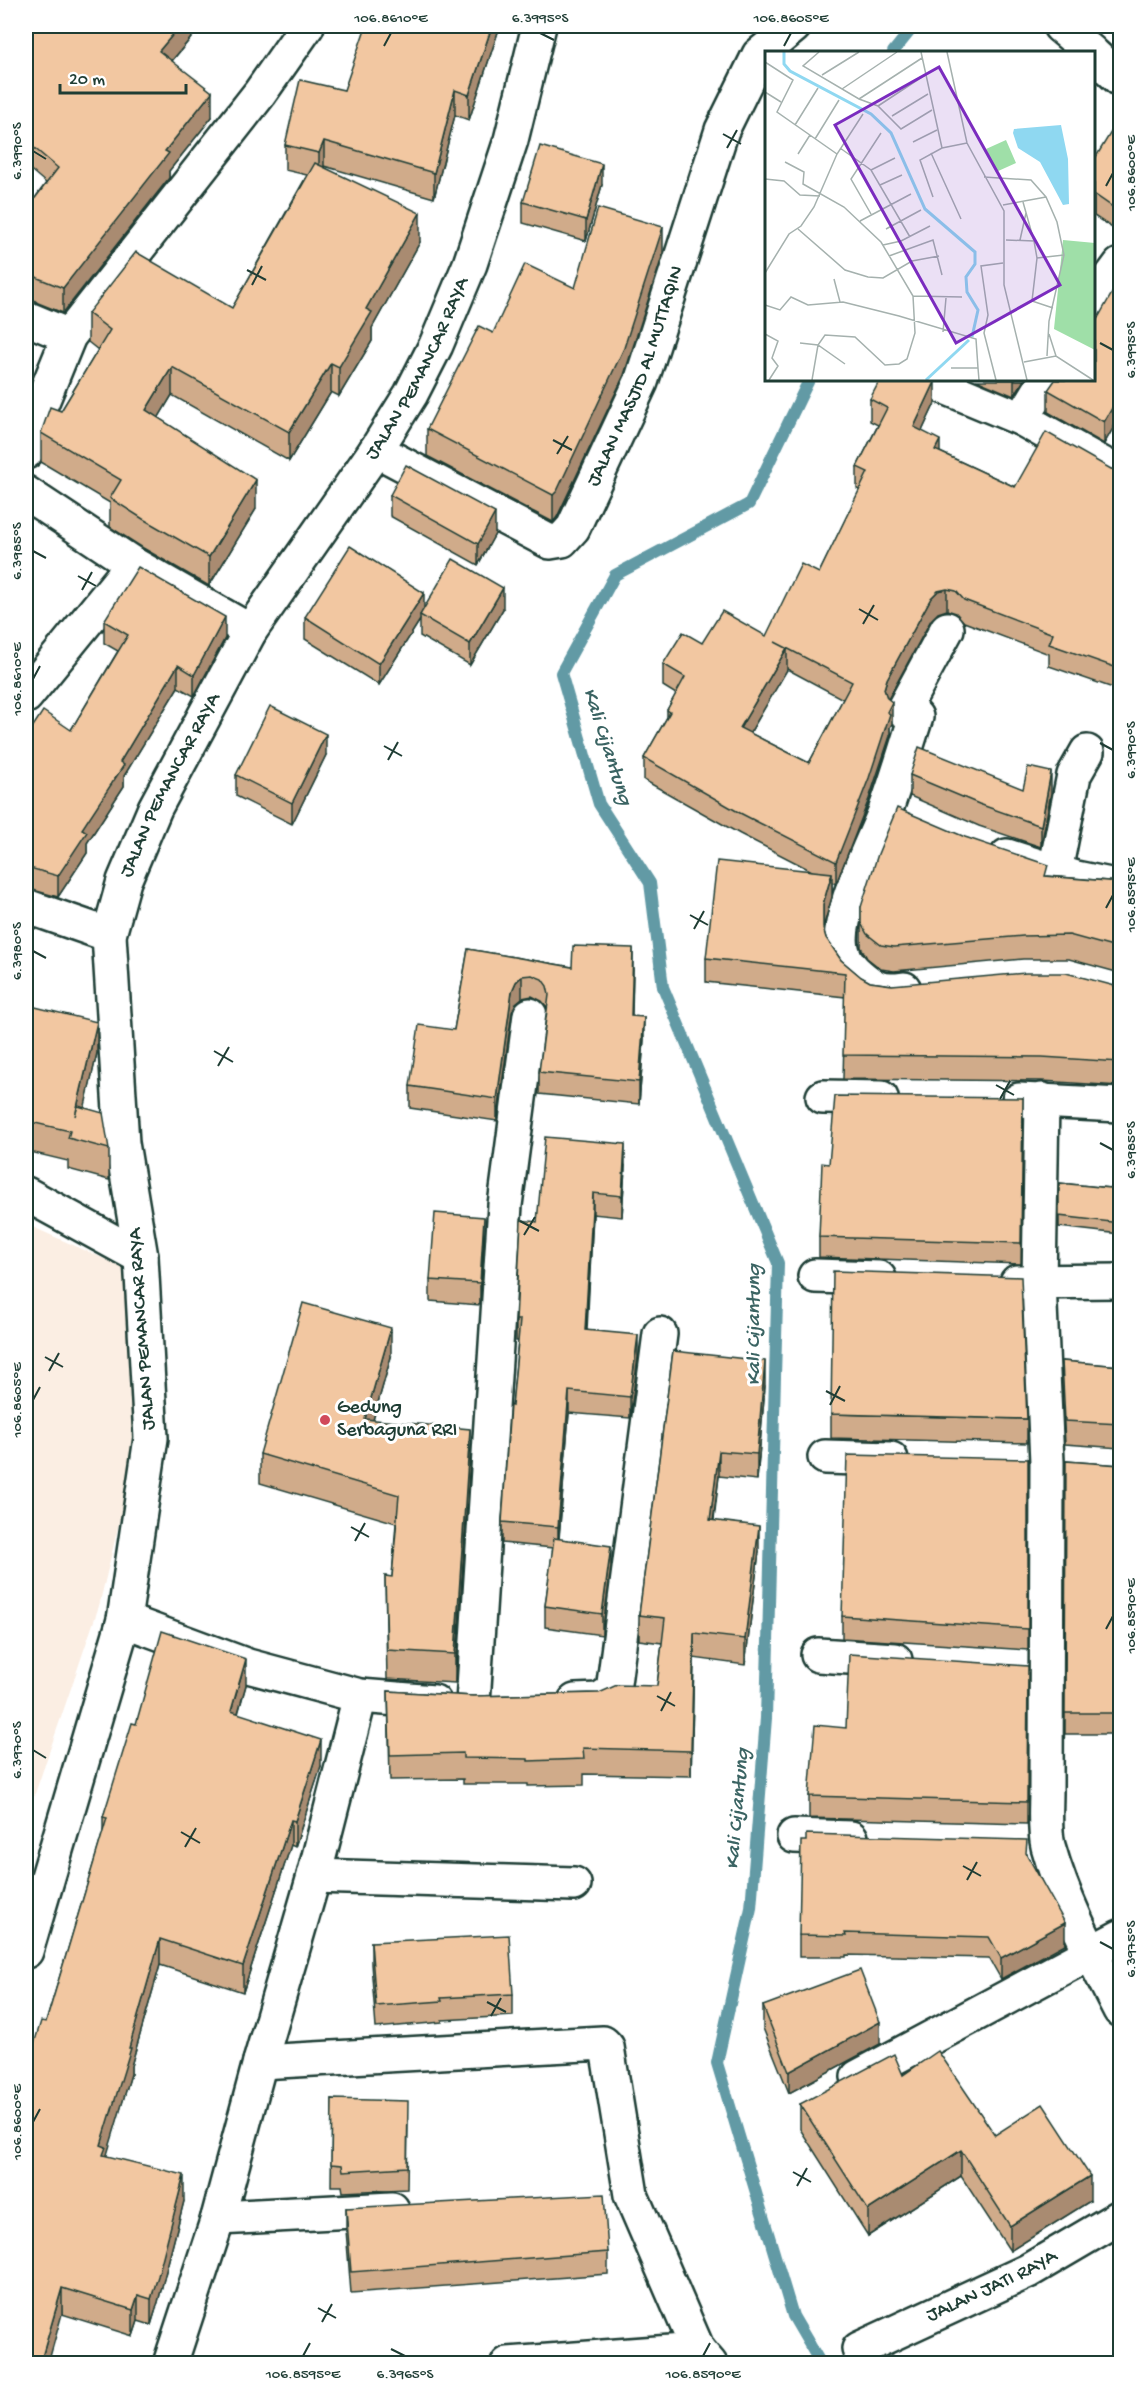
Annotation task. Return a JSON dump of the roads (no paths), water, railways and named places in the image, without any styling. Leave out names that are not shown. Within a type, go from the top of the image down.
[{"type":"street","points":[[26,452],[34,419],[69,336],[260,93],[307,26]]},
{"type":"street","name":"JALAN PEMANCAR RAYA","points":[[26,1951],[124,1620],[151,1438],[141,1257],[122,1143],[110,935],[124,881],[155,808],[250,631],[376,450],[421,374],[470,264],[511,140],[539,26]]},
{"type":"street","name":"JALAN MASJID AL MUTTAQIN","points":[[376,450],[550,542],[562,540],[573,528],[641,382],[722,130],[759,55],[794,26]]},
{"type":"street","points":[[1060,26],[1089,51]]},
{"type":"street","points":[[1095,57],[1120,79]]},
{"type":"street","points":[[1095,299],[1120,265]]},
{"type":"street","points":[[26,318],[69,336]]},
{"type":"street","points":[[930,381],[1022,419],[1120,474]]},
{"type":"street","points":[[1022,419],[1045,381]]},
{"type":"street","points":[[26,493],[133,564],[250,631]]},
{"type":"street","points":[[26,696],[133,564]]},
{"type":"street","points":[[936,986],[894,990],[873,987],[853,970],[842,952],[842,928],[848,905],[900,812],[916,717],[903,710],[947,629]]},
{"type":"street","points":[[1055,871],[1074,775],[1087,752]]},
{"type":"street","points":[[978,846],[1055,871],[1120,887]]},
{"type":"street","points":[[26,906],[110,935]]},
{"type":"street","points":[[473,1702],[505,1205],[530,1016]]},
{"type":"street","points":[[823,1097],[915,1098]]},
{"type":"street","points":[[984,1099],[1120,1105]]},
{"type":"street","points":[[1042,1100],[1039,1283],[1063,1463],[1046,1670],[1048,1844],[1091,1952],[1120,2010]]},
{"type":"street","points":[[26,1194],[141,1257]]},
{"type":"street","points":[[815,1276],[909,1279]]},
{"type":"street","points":[[992,1281],[1039,1283],[1120,1281]]},
{"type":"street","points":[[542,1701],[599,1700],[613,1691],[660,1334]]},
{"type":"street","points":[[825,1457],[919,1459]]},
{"type":"street","points":[[1012,1461],[1063,1463]]},
{"type":"street","points":[[124,1620],[248,1666],[360,1696],[508,1702]]},
{"type":"street","points":[[818,1655],[921,1662]]},
{"type":"street","points":[[1012,1668],[1046,1670]]},
{"type":"street","points":[[170,2364],[218,2218],[260,2061],[314,1876],[360,1696]]},
{"type":"street","points":[[794,1836],[875,1839]]},
{"type":"street","points":[[1013,1843],[1048,1844]]},
{"type":"street","points":[[314,1876],[574,1884]]},
{"type":"street","points":[[831,2092],[1120,1937]]},
{"type":"street","points":[[260,2061],[603,2043],[607,2047],[619,2196],[704,2357],[508,2364]]},
{"type":"street","points":[[218,2218],[419,2207]]},
{"type":"street","name":"JALAN JATI RAYA","points":[[859,2349],[1028,2271],[1120,2217]]},
{"type":"waterway","name":"Kali Cijantung","points":[[894,51],[914,26]]},
{"type":"waterway","name":"Kali Cijantung","points":[[809,381],[749,504],[615,575],[561,673],[599,804],[650,883],[663,987],[778,1263],[766,1718],[751,1908],[717,2063],[793,2316],[821,2364]]},
{"type":"place","name":"Gedung Serbaguna RRI","points":[[325,1420]]}]
